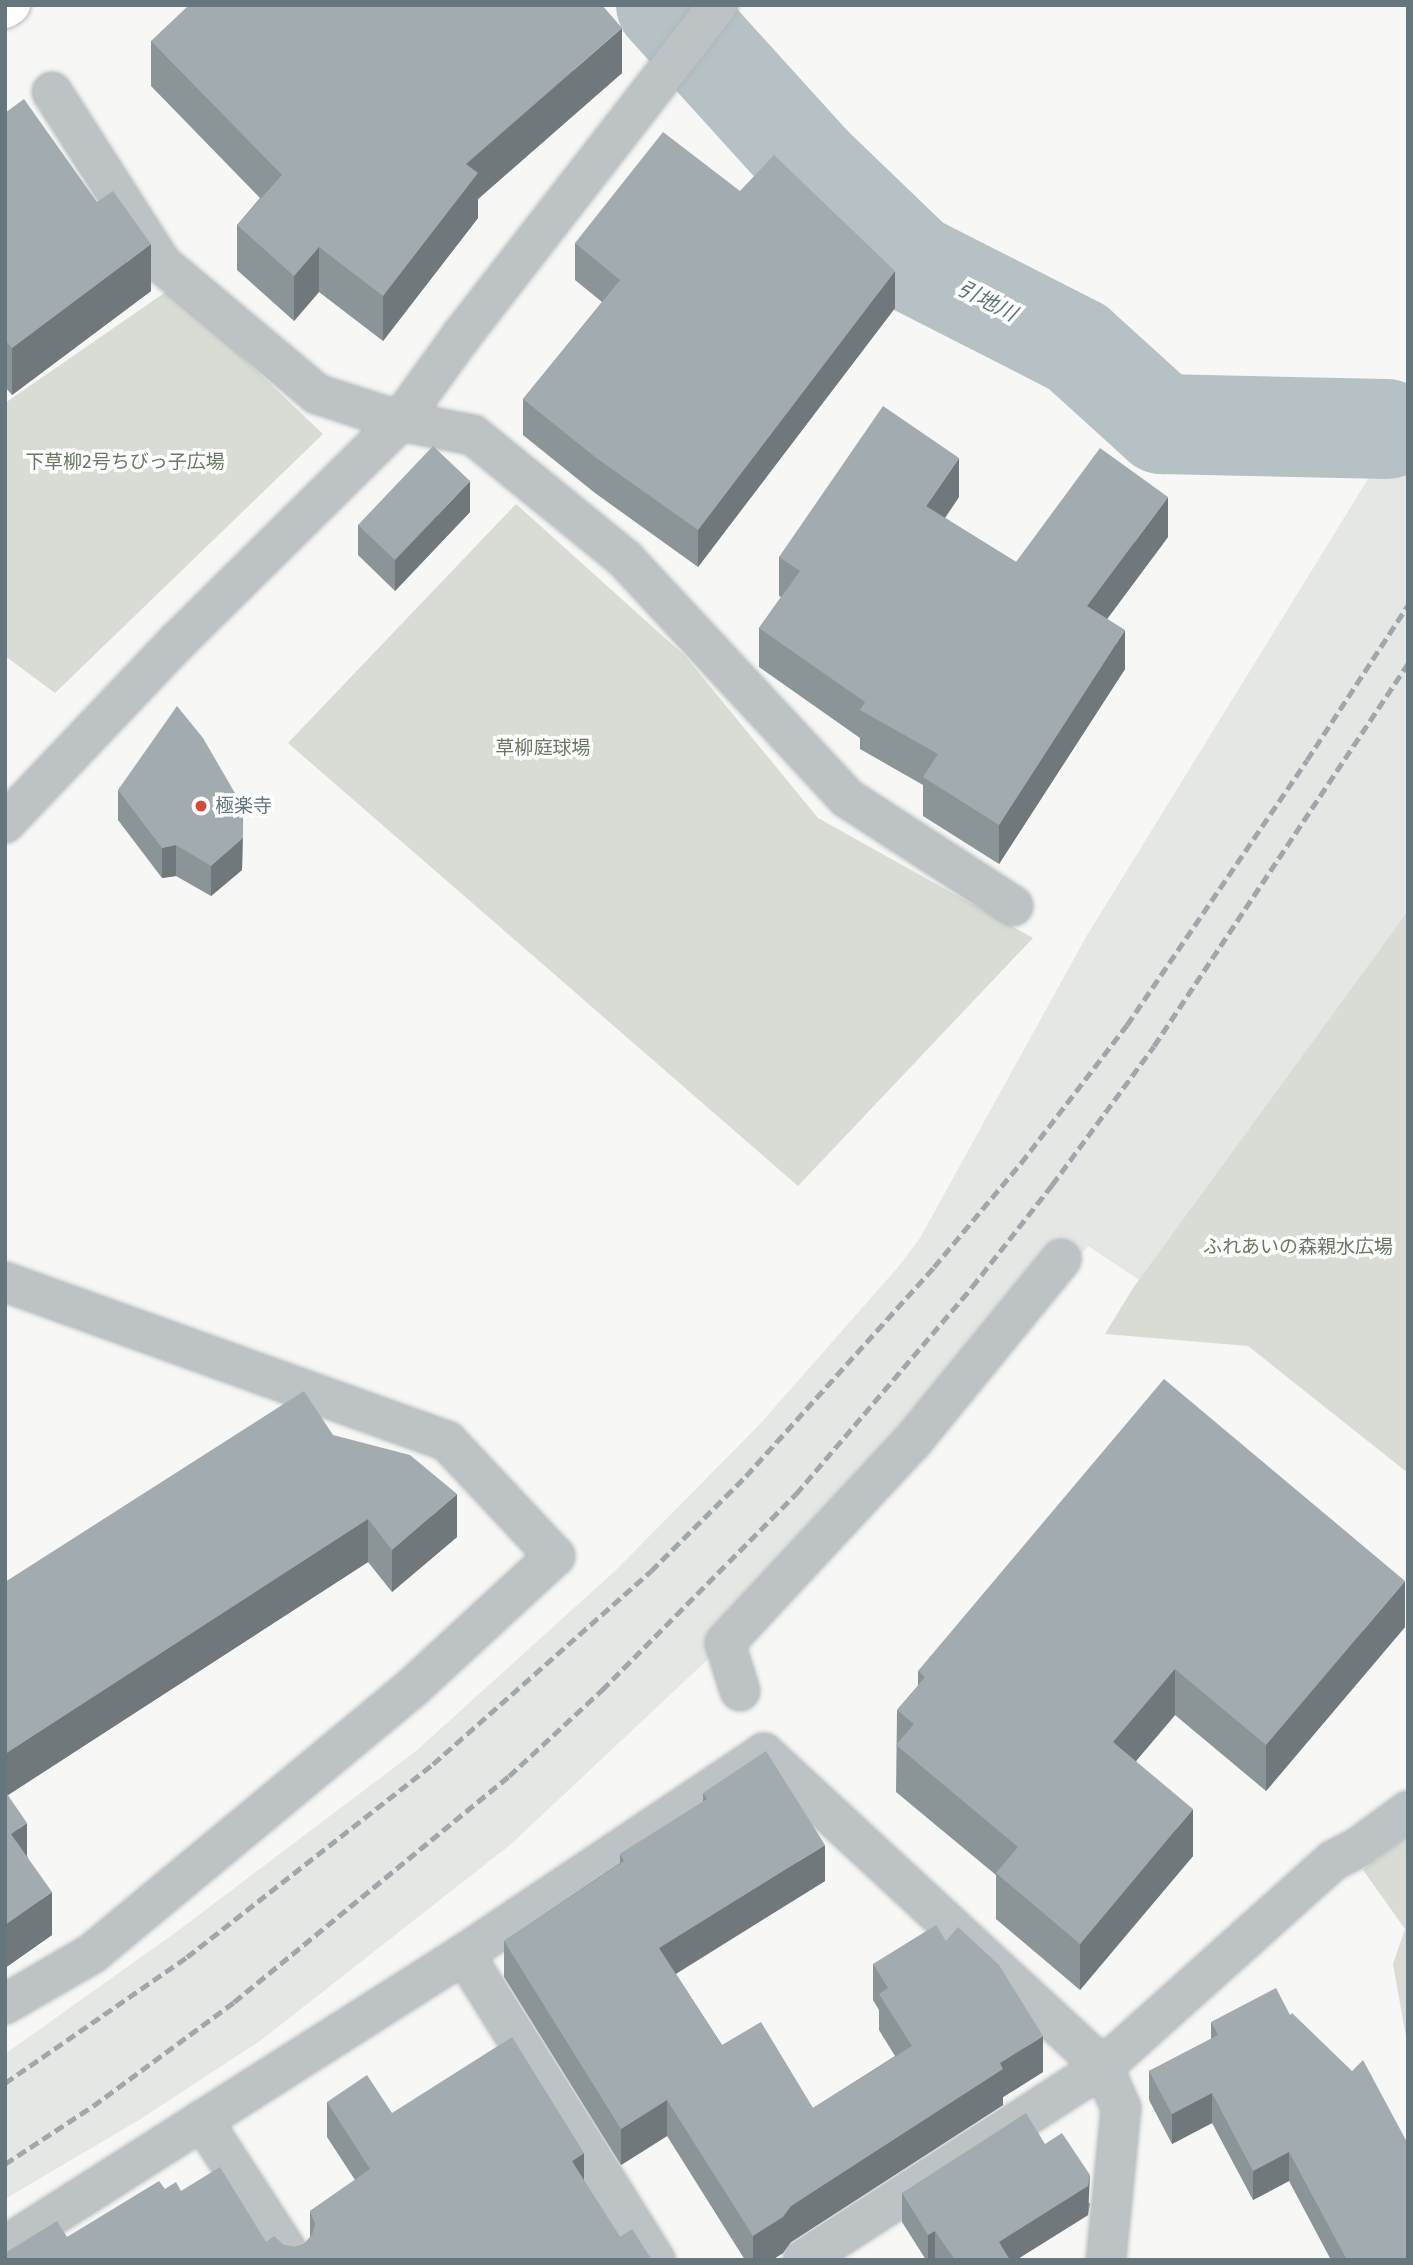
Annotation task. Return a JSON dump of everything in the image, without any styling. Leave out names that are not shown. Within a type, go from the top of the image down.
[{"type":"main road","points":[[5,9],[12,5]]},
{"type":"street","points":[[5,823],[178,641],[400,421],[462,335],[718,5]]},
{"type":"street","points":[[52,92],[162,264],[317,394],[400,421],[473,435],[625,559],[847,798],[1013,906]]},
{"type":"street","points":[[740,1691],[725,1643],[912,1442],[1061,1259]]},
{"type":"street","points":[[5,1282],[447,1441],[555,1556],[412,1688],[93,1953],[5,2004]]},
{"type":"street","points":[[5,2246],[464,1954],[764,1753],[1103,2067],[1121,2108],[1106,2260]]},
{"type":"street","points":[[803,2260],[1103,2067],[1334,1860],[1359,1847],[1408,1811]]},
{"type":"street","points":[[464,1954],[655,2260]]},
{"type":"street","points":[[202,2120],[293,2260]]},
{"type":"shaded area","points":[[1408,414],[1408,973],[1156,1291],[1088,1246],[942,1420],[737,1632],[510,1845],[260,2041],[139,2120],[5,2199],[5,2054],[179,1930],[416,1751],[616,1570],[761,1423],[899,1266],[920,1238],[1086,937]]},
{"type":"green space","name":"下草柳2号ちびっ子広場","points":[[170,289],[323,434],[55,693],[5,656],[5,403]]},
{"type":"green space","name":"草柳庭球場","points":[[516,504],[685,656],[818,818],[1033,938],[798,1186],[288,743]]},
{"type":"green space","name":"ふれあいの森親水広場","points":[[1408,911],[1408,1473],[1248,1346],[1105,1334],[1133,1288]]},
{"type":"green space","points":[[1408,1835],[1408,2048],[1393,1964],[1405,1929],[1363,1870]]},
{"type":"building","points":[[189,5],[602,5],[622,28],[466,164],[478,173],[383,296],[319,247],[294,276],[237,225],[282,175],[151,41]]},
{"type":"building","points":[[24,99],[97,202],[113,191],[151,244],[12,348],[5,340],[5,113]]},
{"type":"building","points":[[663,132],[740,191],[774,155],[895,271],[698,530],[595,457],[523,399],[620,280],[575,243]]},
{"type":"building","points":[[883,406],[959,458],[926,506],[1016,562],[1100,448],[1168,497],[1087,606],[1125,630],[999,825],[923,777],[938,754],[860,710],[865,702],[759,628],[800,571],[779,557]]},
{"type":"building","points":[[433,446],[470,481],[395,560],[358,525]]},
{"type":"building","points":[[177,706],[203,738],[243,807],[242,839],[211,866],[176,845],[162,848],[118,790]]},
{"type":"building","points":[[1164,1379],[1405,1581],[1266,1745],[1175,1669],[1113,1742],[1193,1809],[1080,1944],[996,1873],[1018,1847],[896,1745],[914,1724],[897,1710],[925,1677],[918,1671]]},
{"type":"building","points":[[304,1391],[333,1435],[410,1455],[457,1494],[392,1550],[368,1519],[5,1754],[5,1582]]},
{"type":"building","points":[[766,1751],[825,1845],[659,1948],[722,2045],[761,2022],[813,2108],[912,2046],[879,1994],[888,1988],[873,1964],[936,1925],[946,1941],[958,1927],[999,1965],[1043,2036],[1000,2063],[1003,2069],[791,2206],[783,2217],[753,2236],[667,2100],[621,2129],[504,1941],[624,1861],[620,1854],[707,1799],[703,1793]]},
{"type":"building","points":[[5,1791],[27,1823],[11,1834],[52,1892],[5,1925]]},
{"type":"building","points":[[1276,1988],[1290,2015],[1292,2013],[1352,2071],[1363,2060],[1408,2144],[1408,2260],[1347,2260],[1289,2152],[1253,2171],[1212,2093],[1172,2114],[1149,2071],[1218,2035],[1211,2022]]},
{"type":"building","points":[[512,2037],[584,2153],[572,2161],[620,2237],[632,2229],[652,2260],[5,2260],[5,2253],[57,2221],[67,2237],[159,2181],[165,2189],[176,2182],[181,2191],[220,2167],[266,2242],[274,2236],[284,2245],[295,2247],[304,2244],[312,2235],[315,2224],[310,2211],[370,2169],[327,2102],[367,2075],[392,2113]]},
{"type":"building","points":[[1026,2113],[1045,2144],[1062,2133],[1090,2175],[1088,2186],[999,2242],[1010,2260],[955,2260],[935,2231],[928,2235],[902,2193]]},
{"type":"waterway","name":"引地川","points":[[666,5],[812,166],[914,264],[1077,347],[1162,424],[1387,429]]},
{"type":"railway","points":[[5,2083],[187,1957],[433,1764],[651,1571],[746,1476],[934,1267],[1021,1163],[1127,1025],[1307,760],[1408,605]]},
{"type":"railway","points":[[5,2164],[93,2106],[234,2002],[509,1776],[602,1690],[796,1494],[972,1287],[1052,1185],[1154,1046],[1408,664]]},
{"type":"place","name":"極楽寺","points":[[201,806]]}]
